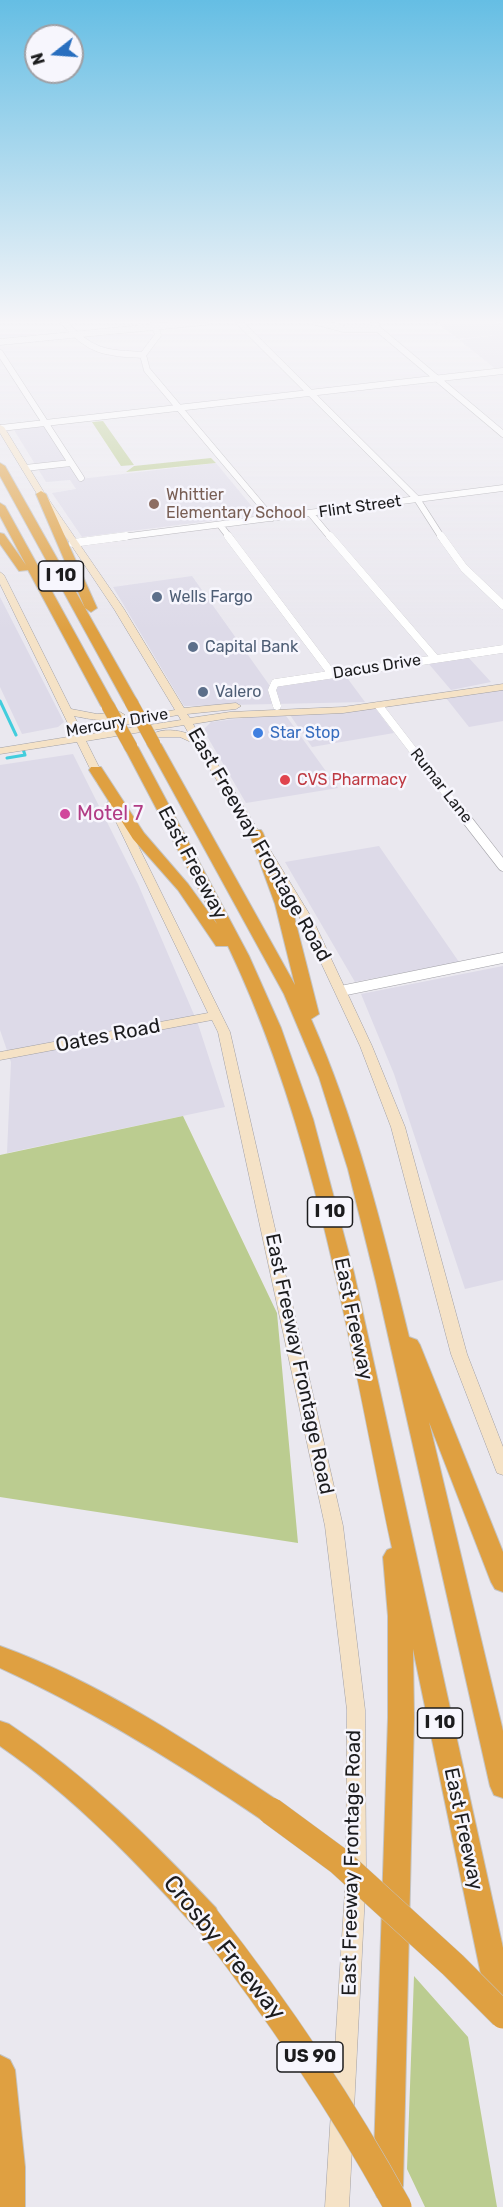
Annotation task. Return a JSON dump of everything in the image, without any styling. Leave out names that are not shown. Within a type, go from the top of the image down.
[{"type":"highway","name":"East Freeway","points":[[0,466],[292,994],[328,1077],[357,1169],[386,1282],[503,1786]]},
{"type":"highway","points":[[40,494],[94,615],[122,685]]},
{"type":"highway","name":"East Freeway","points":[[0,506],[202,880],[260,1000],[292,1083],[325,1191],[503,2015]]},
{"type":"highway","points":[[0,536],[76,646]]},
{"type":"highway","points":[[93,764],[138,836],[205,916],[260,1000]]},
{"type":"highway","points":[[256,833],[283,904],[328,1077]]},
{"type":"highway","points":[[386,1282],[503,1582]]},
{"type":"highway","points":[[378,1431],[392,1525],[400,1616],[399,1812],[387,2207]]},
{"type":"highway","points":[[0,1657],[146,1730],[199,1762],[270,1811],[339,1861],[453,1965],[503,2015]]},
{"type":"highway","name":"Crosby Freeway","points":[[0,1732],[92,1801],[126,1832],[206,1917],[258,1983],[318,2069],[398,2207]]},
{"type":"highway","points":[[0,2070],[10,2167],[10,2207]]},
{"type":"main road","name":"East Freeway Frontage Road","points":[[0,427],[40,494],[103,584],[307,920],[341,991],[398,1127],[459,1354],[503,1468]]},
{"type":"main road","name":"East Freeway Frontage Road","points":[[0,575],[217,1015],[237,1086],[334,1526],[356,1710],[356,1874],[337,2207]]},
{"type":"main road","name":"Mercury Drive","points":[[0,745],[255,713],[343,710],[380,706],[503,687]]},
{"type":"main road","points":[[66,711],[88,717],[110,717],[154,709],[169,703],[173,698]]},
{"type":"main road","name":"Mercury Drive","points":[[0,751],[181,711],[277,706],[380,706]]},
{"type":"main road","points":[[93,764],[97,746],[110,741],[172,733],[200,742]]},
{"type":"main road","name":"Oates Road","points":[[4,1056],[217,1015]]},
{"type":"street","points":[[0,427],[23,425]]},
{"type":"street","points":[[46,425],[81,478]]},
{"type":"street","points":[[193,425],[272,518]]},
{"type":"street","points":[[342,425],[417,499],[436,523],[450,550],[503,605]]},
{"type":"street","points":[[25,468],[71,463]]},
{"type":"street","name":"Flint Street","points":[[74,543],[503,488]]},
{"type":"street","points":[[311,514],[435,658]]},
{"type":"street","points":[[220,525],[332,674]]},
{"type":"street","name":"Dacus Drive","points":[[277,706],[272,690],[275,683],[503,649]]},
{"type":"street","name":"Rumar Lane","points":[[380,706],[503,866]]},
{"type":"street","points":[[341,991],[503,958]]},
{"type":"shaded area","name":"Whittier Elementary School","points":[[45,426],[80,479],[216,463],[259,515],[82,537],[52,493],[76,489],[70,480],[46,482],[14,430]]},
{"type":"shaded area","points":[[192,576],[270,686],[345,675],[365,702],[184,706],[113,587]]},
{"type":"shaded area","points":[[0,597],[64,722],[58,727],[22,734],[0,687]]},
{"type":"shaded area","points":[[468,657],[491,682],[451,690],[428,663]]},
{"type":"shaded area","points":[[503,690],[503,721],[469,727],[446,698]]},
{"type":"shaded area","points":[[375,708],[394,733],[312,747],[288,712]]},
{"type":"shaded area","points":[[284,713],[338,788],[246,803],[204,731],[205,728],[211,722]]},
{"type":"shaded area","points":[[73,754],[138,884],[198,1024],[225,1107],[7,1153],[11,1062],[0,1030],[0,765]]},
{"type":"shaded area","points":[[379,846],[459,962],[355,982],[285,862]]},
{"type":"shaded area","points":[[503,966],[503,1280],[465,1289],[394,1074],[361,994]]},
{"type":"green space","points":[[94,425],[106,425],[134,465],[121,466]]},
{"type":"green space","points":[[211,458],[216,463],[126,472],[134,466]]},
{"type":"green space","points":[[183,1116],[277,1313],[298,1543],[0,1497],[0,1155]]},
{"type":"green space","points":[[414,1976],[468,2037],[497,2207],[425,2207],[407,2169]]},
{"type":"waterway","points":[[0,701],[16,735]]},
{"type":"waterway","points":[[7,758],[25,755],[23,749]]},
{"type":"place","name":"Whittier Elementary School","points":[[154,504]]},
{"type":"place","name":"Wells Fargo","points":[[157,597]]},
{"type":"place","name":"Capital Bank","points":[[193,647]]},
{"type":"place","name":"Valero","points":[[203,692]]},
{"type":"place","name":"Star Stop","points":[[258,733]]},
{"type":"place","name":"CVS Pharmacy","points":[[285,780]]},
{"type":"place","name":"Motel 7","points":[[65,814]]}]
